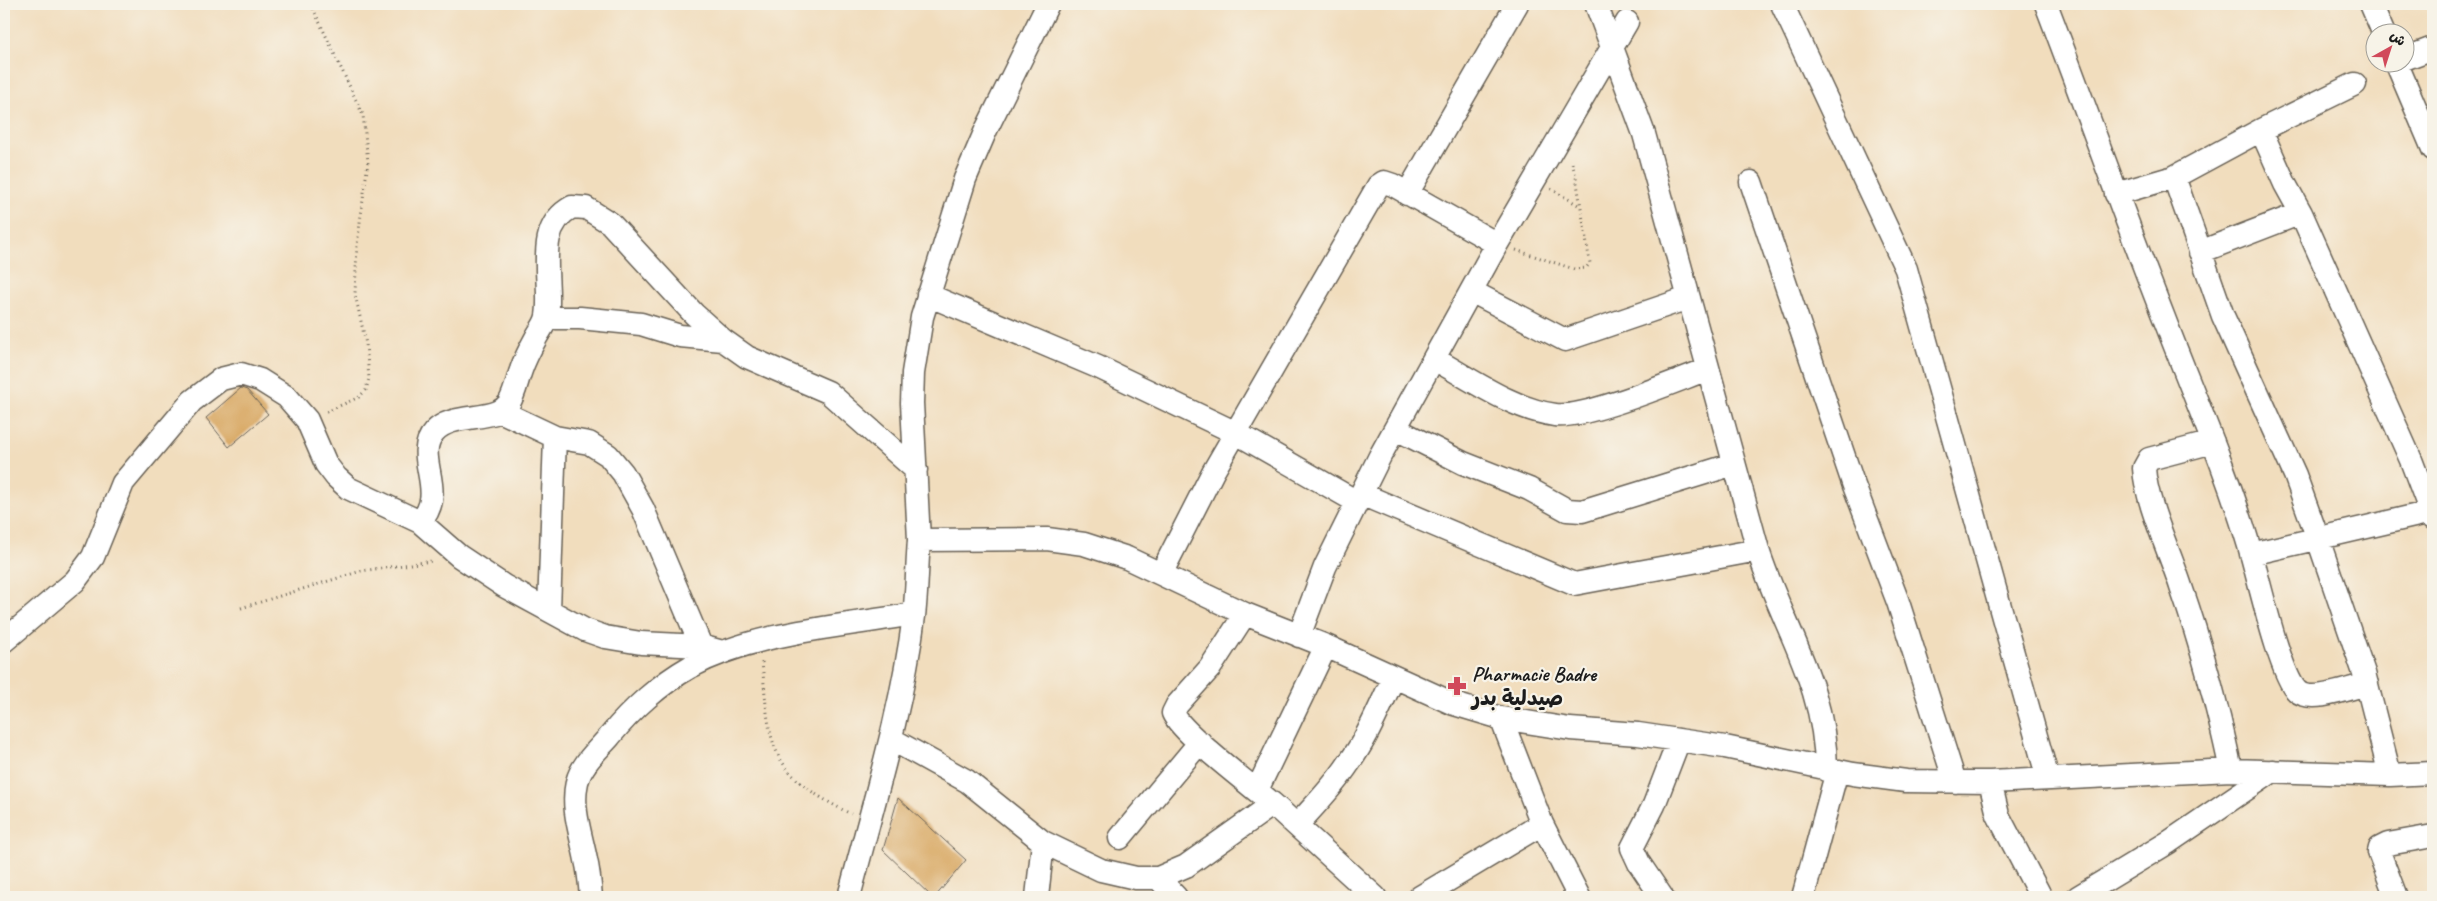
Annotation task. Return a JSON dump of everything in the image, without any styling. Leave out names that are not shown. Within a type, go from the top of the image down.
[{"type":"street","points":[[849,897],[891,739],[914,614],[919,540],[912,403],[913,373],[928,295],[965,179],[986,130],[1048,4]]},
{"type":"street","points":[[1407,194],[1517,4]]},
{"type":"street","points":[[1596,4],[1644,134],[1758,550],[1775,600],[1804,662],[1815,692],[1832,770],[1803,897]]},
{"type":"street","points":[[1782,4],[1906,269],[2048,779]]},
{"type":"street","points":[[2046,4],[2116,194],[2212,442],[2251,554],[2283,664],[2295,689],[2307,697],[2367,684]]},
{"type":"street","points":[[2371,4],[2379,22]]},
{"type":"street","points":[[1299,636],[1325,567],[1359,498],[1496,244],[1627,22]]},
{"type":"street","points":[[2414,56],[2433,48]]},
{"type":"street","points":[[2400,72],[2433,150]]},
{"type":"street","points":[[2116,194],[2174,177],[2261,130],[2355,84]]},
{"type":"street","points":[[2251,554],[2432,515],[2411,460],[2301,213],[2285,184],[2261,130]]},
{"type":"street","points":[[2174,177],[2223,316],[2295,475],[2367,684],[2390,775]]},
{"type":"street","points":[[1751,182],[1853,483],[1906,626],[1955,782]]},
{"type":"street","points":[[1161,574],[1236,432],[1375,190],[1381,184],[1388,183],[1496,244]]},
{"type":"street","points":[[420,522],[426,515],[433,490],[426,453],[434,431],[464,418],[484,416],[500,411],[509,404],[527,354],[547,318],[546,268],[552,230],[557,219],[568,210],[582,207],[598,214],[610,223],[694,314],[723,340],[747,357],[828,392],[916,470]]},
{"type":"street","points":[[2200,252],[2301,213]]},
{"type":"street","points":[[1471,291],[1565,340],[1688,298]]},
{"type":"street","points":[[928,295],[1098,367],[1236,432],[1359,498],[1574,584],[1758,550]]},
{"type":"street","points":[[547,318],[580,318],[641,324],[680,336],[723,340]]},
{"type":"street","points":[[1434,359],[1523,405],[1557,415],[1605,405],[1708,369]]},
{"type":"street","points":[[4,641],[75,581],[93,557],[123,483],[192,401],[208,386],[221,378],[242,374],[260,380],[287,397],[307,420],[326,464],[348,488],[420,522],[460,556],[504,586],[585,630],[605,638],[641,643],[701,646],[723,652]]},
{"type":"street","points":[[500,411],[555,437],[589,443],[608,455],[623,473],[643,509],[701,646]]},
{"type":"street","points":[[1396,429],[1464,463],[1529,489],[1572,511],[1582,511],[1734,464]]},
{"type":"street","points":[[549,610],[555,437]]},
{"type":"street","points":[[2212,442],[2149,459],[2144,468],[2150,498],[2182,590],[2220,720],[2231,770]]},
{"type":"street","points":[[919,540],[1047,538],[1107,550],[1245,614],[1326,646],[1454,704],[1501,718],[1570,729],[1680,740],[1726,747],[1832,770],[1906,781],[1955,782],[1990,782],[2231,770],[2390,775],[2433,773]]},
{"type":"street","points":[[591,897],[587,862],[575,808],[577,782],[582,767],[615,729],[655,691],[690,667],[723,652],[760,641],[808,631],[914,614]]},
{"type":"street","points":[[1245,614],[1210,668],[1174,709],[1173,713],[1178,721],[1200,742],[1265,797],[1375,897]]},
{"type":"street","points":[[891,739],[967,781],[1042,842],[1101,870],[1129,877],[1158,878],[1186,866],[1265,797],[1326,646]]},
{"type":"street","points":[[1297,826],[1330,789],[1350,762],[1369,729],[1394,677]]},
{"type":"street","points":[[1501,718],[1542,824],[1579,897]]},
{"type":"street","points":[[1662,897],[1639,863],[1632,848],[1654,805],[1680,740]]},
{"type":"street","points":[[1120,838],[1200,742]]},
{"type":"street","points":[[2078,897],[2169,842],[2273,770]]},
{"type":"street","points":[[1990,782],[1993,798],[2004,829],[2041,897]]},
{"type":"street","points":[[1420,897],[1542,824]]},
{"type":"street","points":[[2396,897],[2379,852],[2380,848],[2388,844],[2433,836]]},
{"type":"street","points":[[1038,897],[1042,842]]},
{"type":"street","points":[[1158,878],[1176,897]]},
{"type":"path","points":[[307,420],[359,396],[366,390],[369,378],[366,344],[355,294],[357,245],[368,162],[363,115],[310,4]]},
{"type":"path","points":[[1496,244],[1574,269],[1586,268],[1590,263],[1576,177],[1563,130]]},
{"type":"path","points":[[1535,180],[1581,206]]},
{"type":"path","points":[[241,608],[361,571],[460,556]]},
{"type":"path","points":[[760,641],[770,737],[776,752],[796,778],[818,796],[869,822]]},
{"type":"building","points":[[241,388],[247,390],[268,414],[229,447],[206,418]]},
{"type":"building","points":[[898,798],[966,860],[935,897],[932,897],[883,850]]},
{"type":"place","name":"Pharmacie Badre صيدلية بدر","points":[[1457,686]]}]
